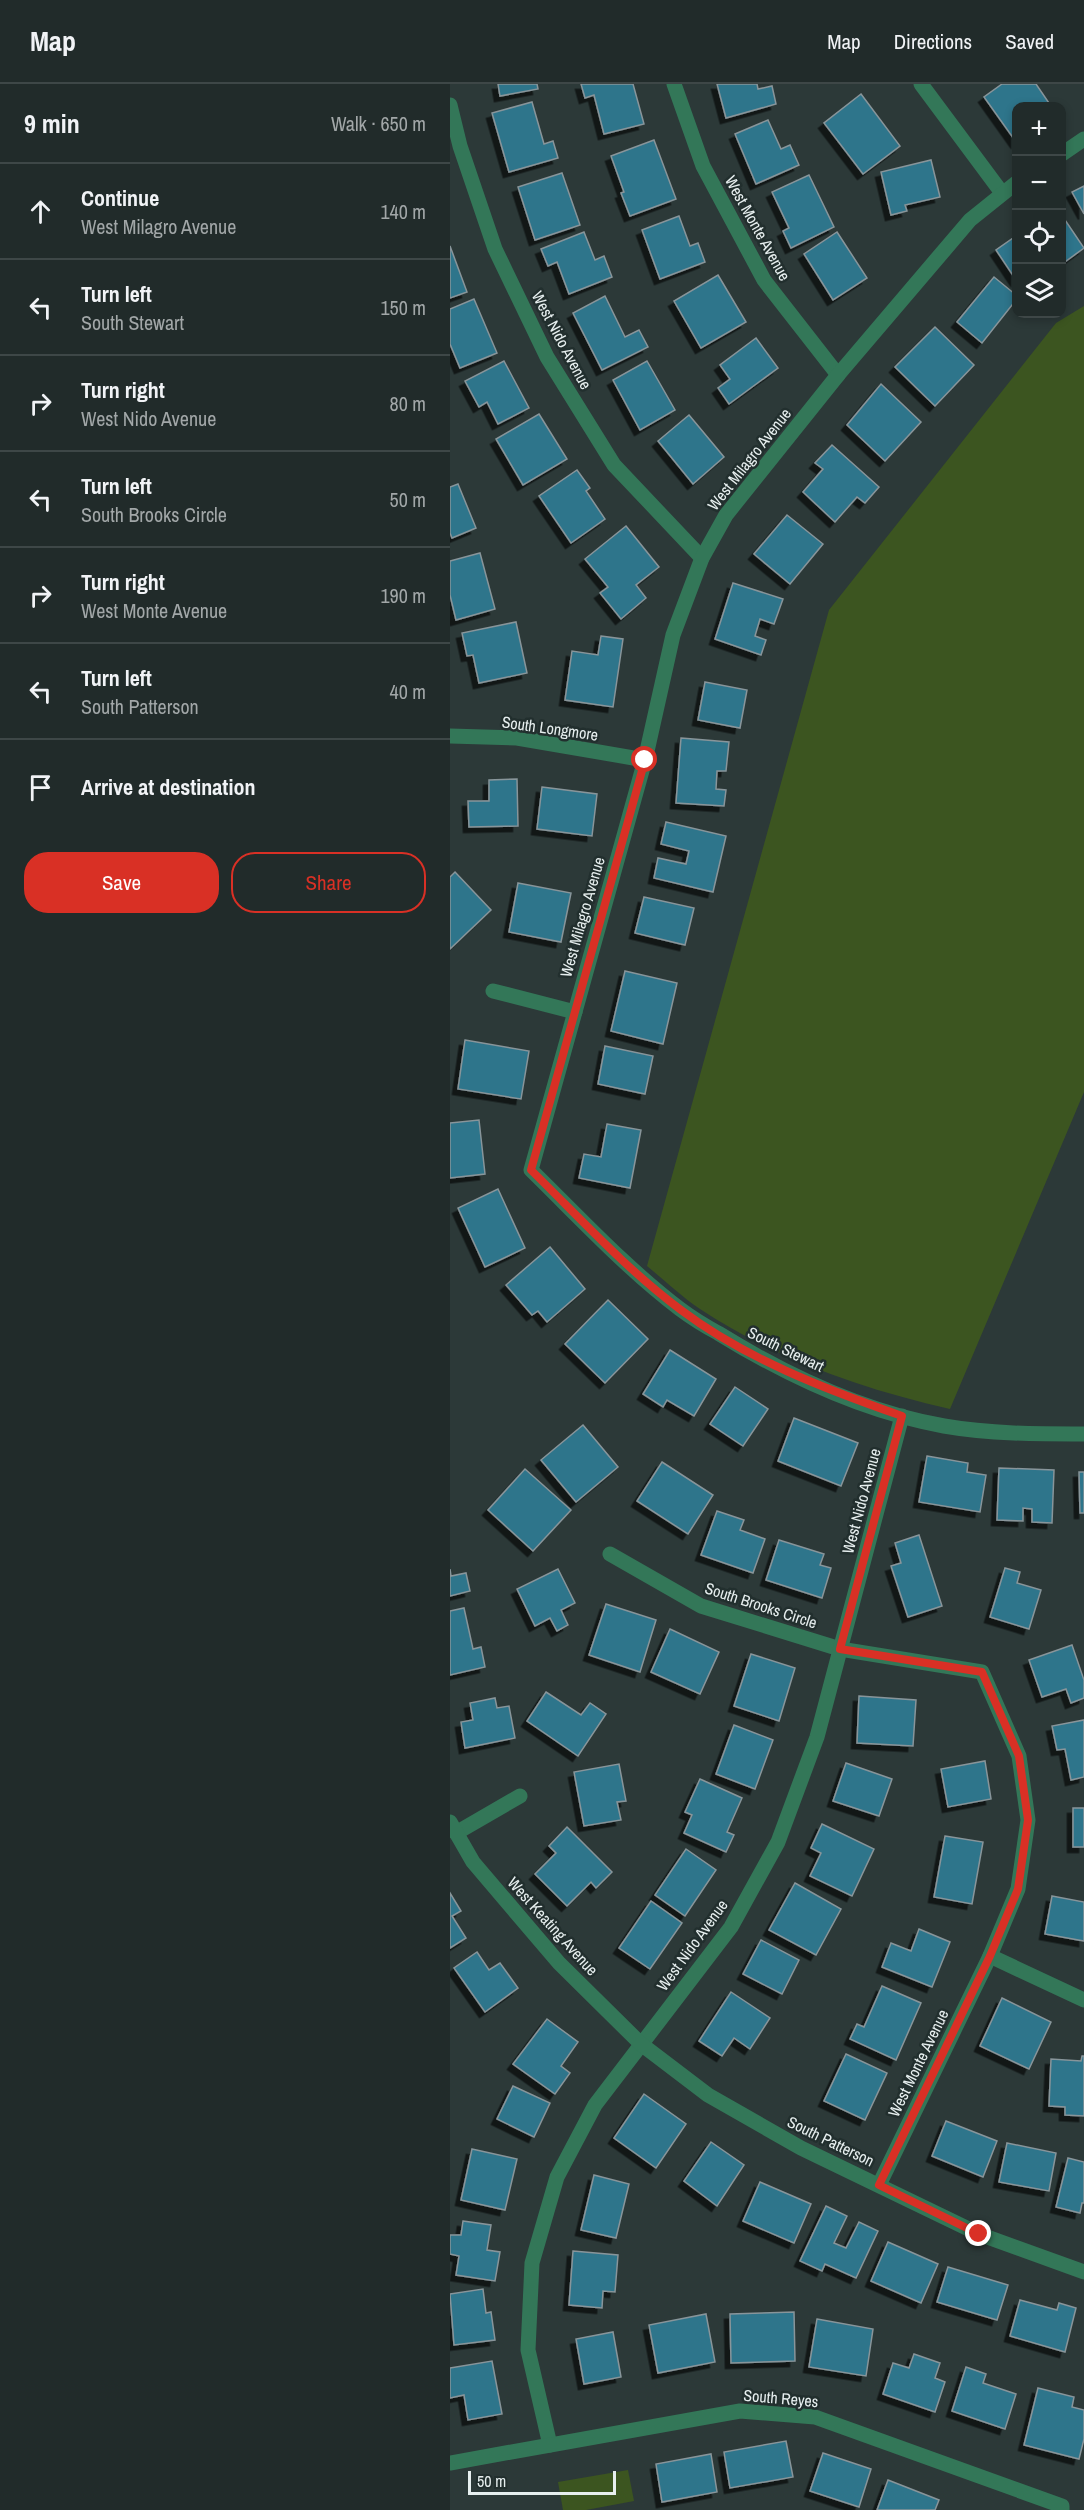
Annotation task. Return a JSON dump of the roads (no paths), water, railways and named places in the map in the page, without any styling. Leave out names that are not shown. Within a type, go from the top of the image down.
[{"type":"street","name":"West Monte Avenue","points":[[674,84],[703,166],[764,280],[838,375]]},
{"type":"street","points":[[921,84],[1002,193]]},
{"type":"street","name":"West Nido Avenue","points":[[450,105],[460,146],[495,249],[548,357],[614,465],[702,558]]},
{"type":"street","points":[[1066,151],[1084,139]]},
{"type":"street","name":"West Milagro Avenue","points":[[531,1170],[645,760],[673,635],[702,558],[726,515],[838,375],[970,220],[1012,186]]},
{"type":"street","name":"South Longmore","points":[[450,736],[517,738],[645,760]]},
{"type":"street","points":[[493,991],[574,1012]]},
{"type":"street","name":"South Stewart","points":[[531,1170],[644,1280],[682,1311],[738,1346],[793,1375],[902,1416],[944,1426],[990,1432],[1084,1434]]},
{"type":"street","name":"West Nido Avenue","points":[[550,2445],[528,2350],[532,2263],[557,2176],[595,2105],[731,1927],[778,1842],[817,1737],[902,1416]]},
{"type":"street","name":"South Brooks Circle","points":[[610,1554],[701,1606],[840,1649],[982,1672]]},
{"type":"street","name":"West Monte Avenue","points":[[879,2185],[990,1956],[1018,1889],[1028,1820],[1019,1756],[982,1672]]},
{"type":"street","points":[[453,1828],[520,1796]]},
{"type":"street","name":"West Keating Avenue","points":[[453,1828],[473,1862],[560,1963],[641,2044]]},
{"type":"street","points":[[990,1956],[1084,2000]]},
{"type":"street","name":"South Patterson","points":[[641,2044],[708,2095],[801,2148],[979,2234],[1084,2272]]},
{"type":"street","name":"South Reyes","points":[[450,2463],[740,2411],[815,2417],[1062,2508]]}]
